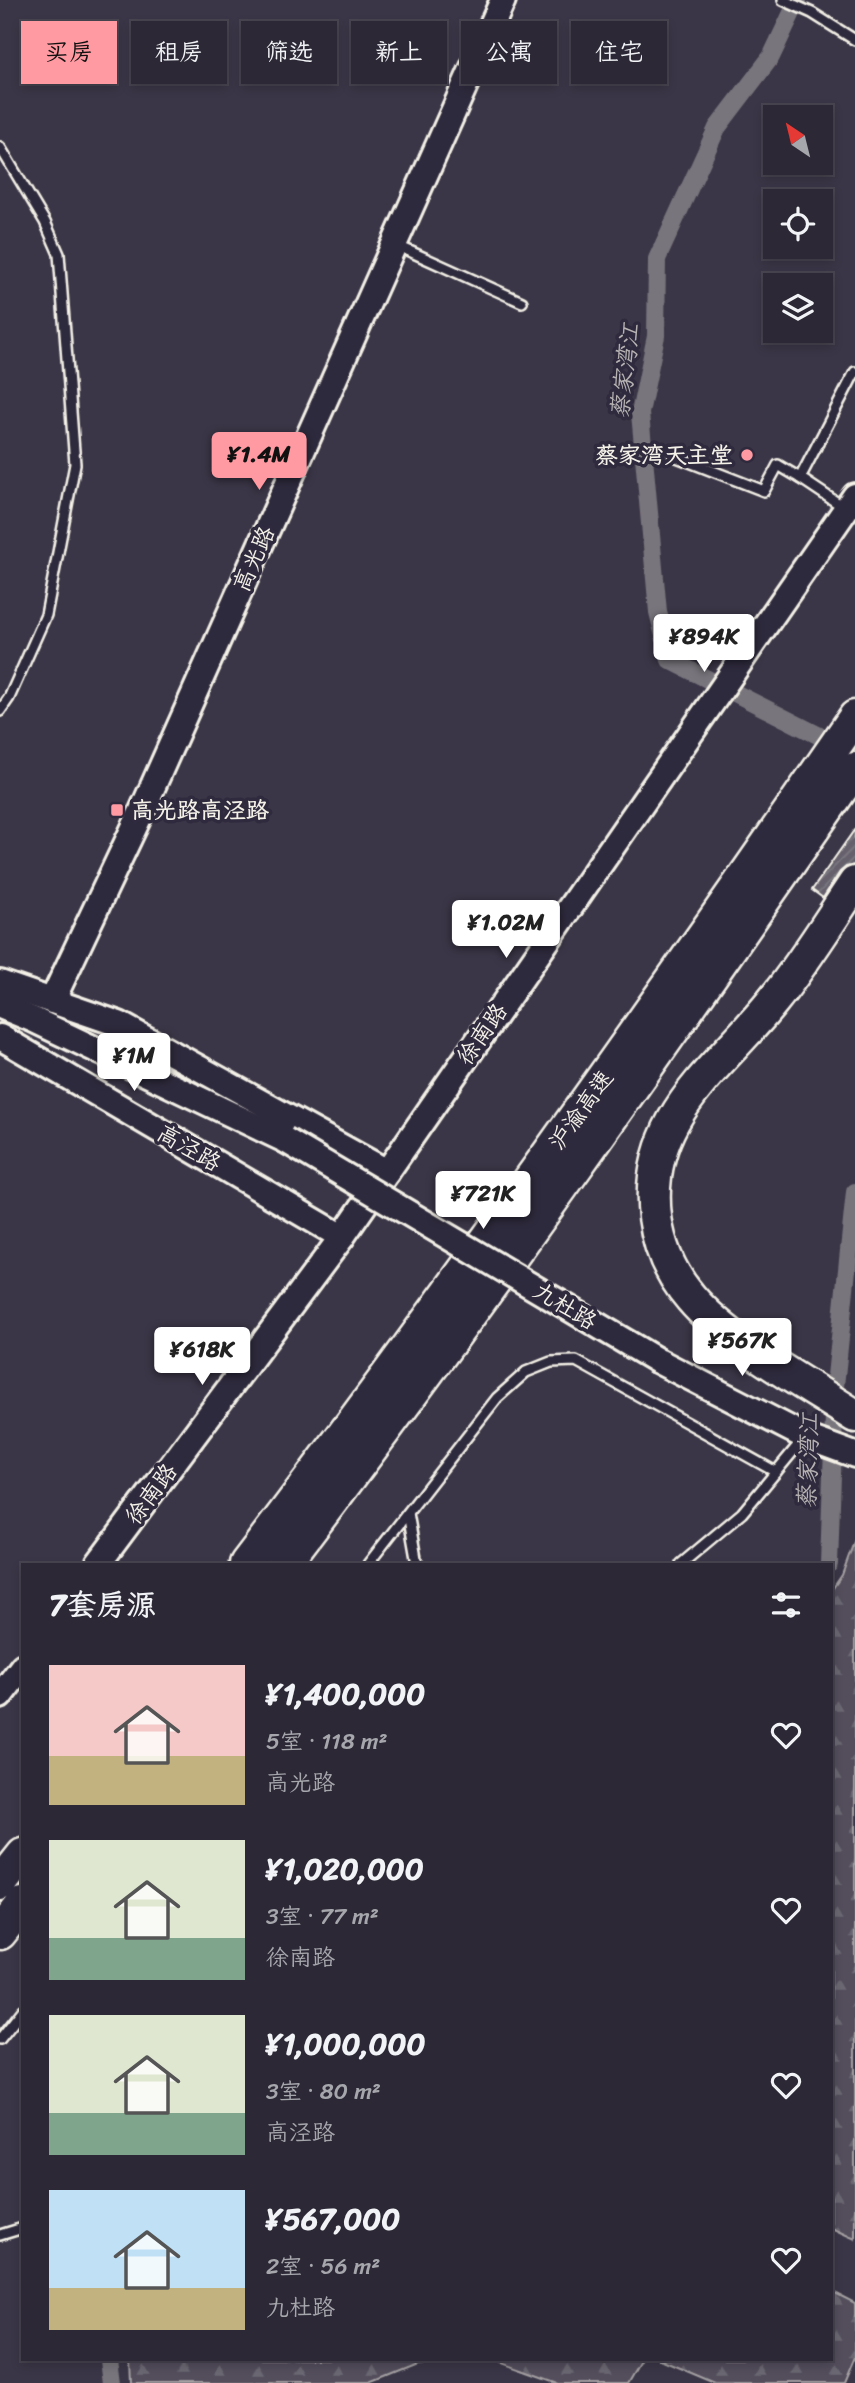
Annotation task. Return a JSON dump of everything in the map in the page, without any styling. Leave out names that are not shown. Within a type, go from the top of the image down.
[{"type":"highway","name":"沪渝高速","points":[[285,1563],[439,1357],[626,1097],[838,777],[855,717]]},
{"type":"highway","name":"沪渝高速","points":[[247,1563],[366,1407],[594,1092],[838,777]]},
{"type":"highway","points":[[855,883],[779,993],[715,1064],[682,1106],[667,1132],[656,1161],[653,1196],[657,1234],[670,1269],[691,1299],[722,1328],[855,1416]]},
{"type":"highway","points":[[0,1877],[21,1851]]},
{"type":"highway","points":[[0,1884],[21,1858]]},
{"type":"highway","points":[[0,1933],[21,1907]]},
{"type":"street","name":"高光路","points":[[52,1001],[141,813],[503,0]]},
{"type":"street","name":"徐南路","points":[[99,1563],[342,1237],[851,502]]},
{"type":"street","points":[[0,983],[120,1024],[387,1172]]},
{"type":"street","name":"高泾路","points":[[0,1006],[285,1140]]},
{"type":"street","name":"高泾路","points":[[0,1037],[342,1237]]},
{"type":"street","name":"九杜路","points":[[285,1140],[658,1361],[806,1437],[855,1455]]},
{"type":"street","points":[[0,1696],[21,1669]]},
{"type":"lane","points":[[783,0],[812,13],[855,40]]},
{"type":"lane","points":[[0,147],[45,222],[59,254],[75,464],[46,615],[9,698],[0,711]]},
{"type":"lane","points":[[394,244],[522,302]]},
{"type":"lane","points":[[800,478],[855,372]]},
{"type":"lane","points":[[674,456],[764,491],[778,465],[851,502]]},
{"type":"lane","points":[[369,1563],[497,1398],[526,1372],[551,1362],[576,1361],[776,1472]]},
{"type":"lane","points":[[682,1563],[742,1513],[806,1437]]},
{"type":"lane","points":[[408,1513],[417,1563]]},
{"type":"lane","points":[[0,2039],[21,2013]]},
{"type":"lane","points":[[0,2235],[21,2229]]},
{"type":"green space","points":[[855,1539],[855,2239],[833,2229],[833,1588],[842,1575]]},
{"type":"green space","points":[[833,2292],[855,2303],[855,2357],[844,2383],[715,2383],[663,2361],[833,2361]]},
{"type":"green space","points":[[130,2361],[449,2361],[418,2364],[371,2383],[131,2383]]},
{"type":"green space","points":[[496,2361],[642,2361],[629,2383],[557,2383]]},
{"type":"building","points":[[855,829],[855,865],[840,872],[823,898],[812,890]]},
{"type":"waterway","name":"蔡家湾江","points":[[798,0],[771,57],[717,128],[657,259],[656,336],[640,413],[658,612],[670,660],[855,754]]},
{"type":"waterway","name":"蔡家湾江","points":[[829,1563],[835,1386],[855,1192]]},
{"type":"waterway","name":"蔡家湾江","points":[[109,2361],[112,2383]]},
{"type":"place","name":"蔡家湾天主堂","points":[[747,455]]},
{"type":"place","name":"高光路高泾路","points":[[117,810]]}]
